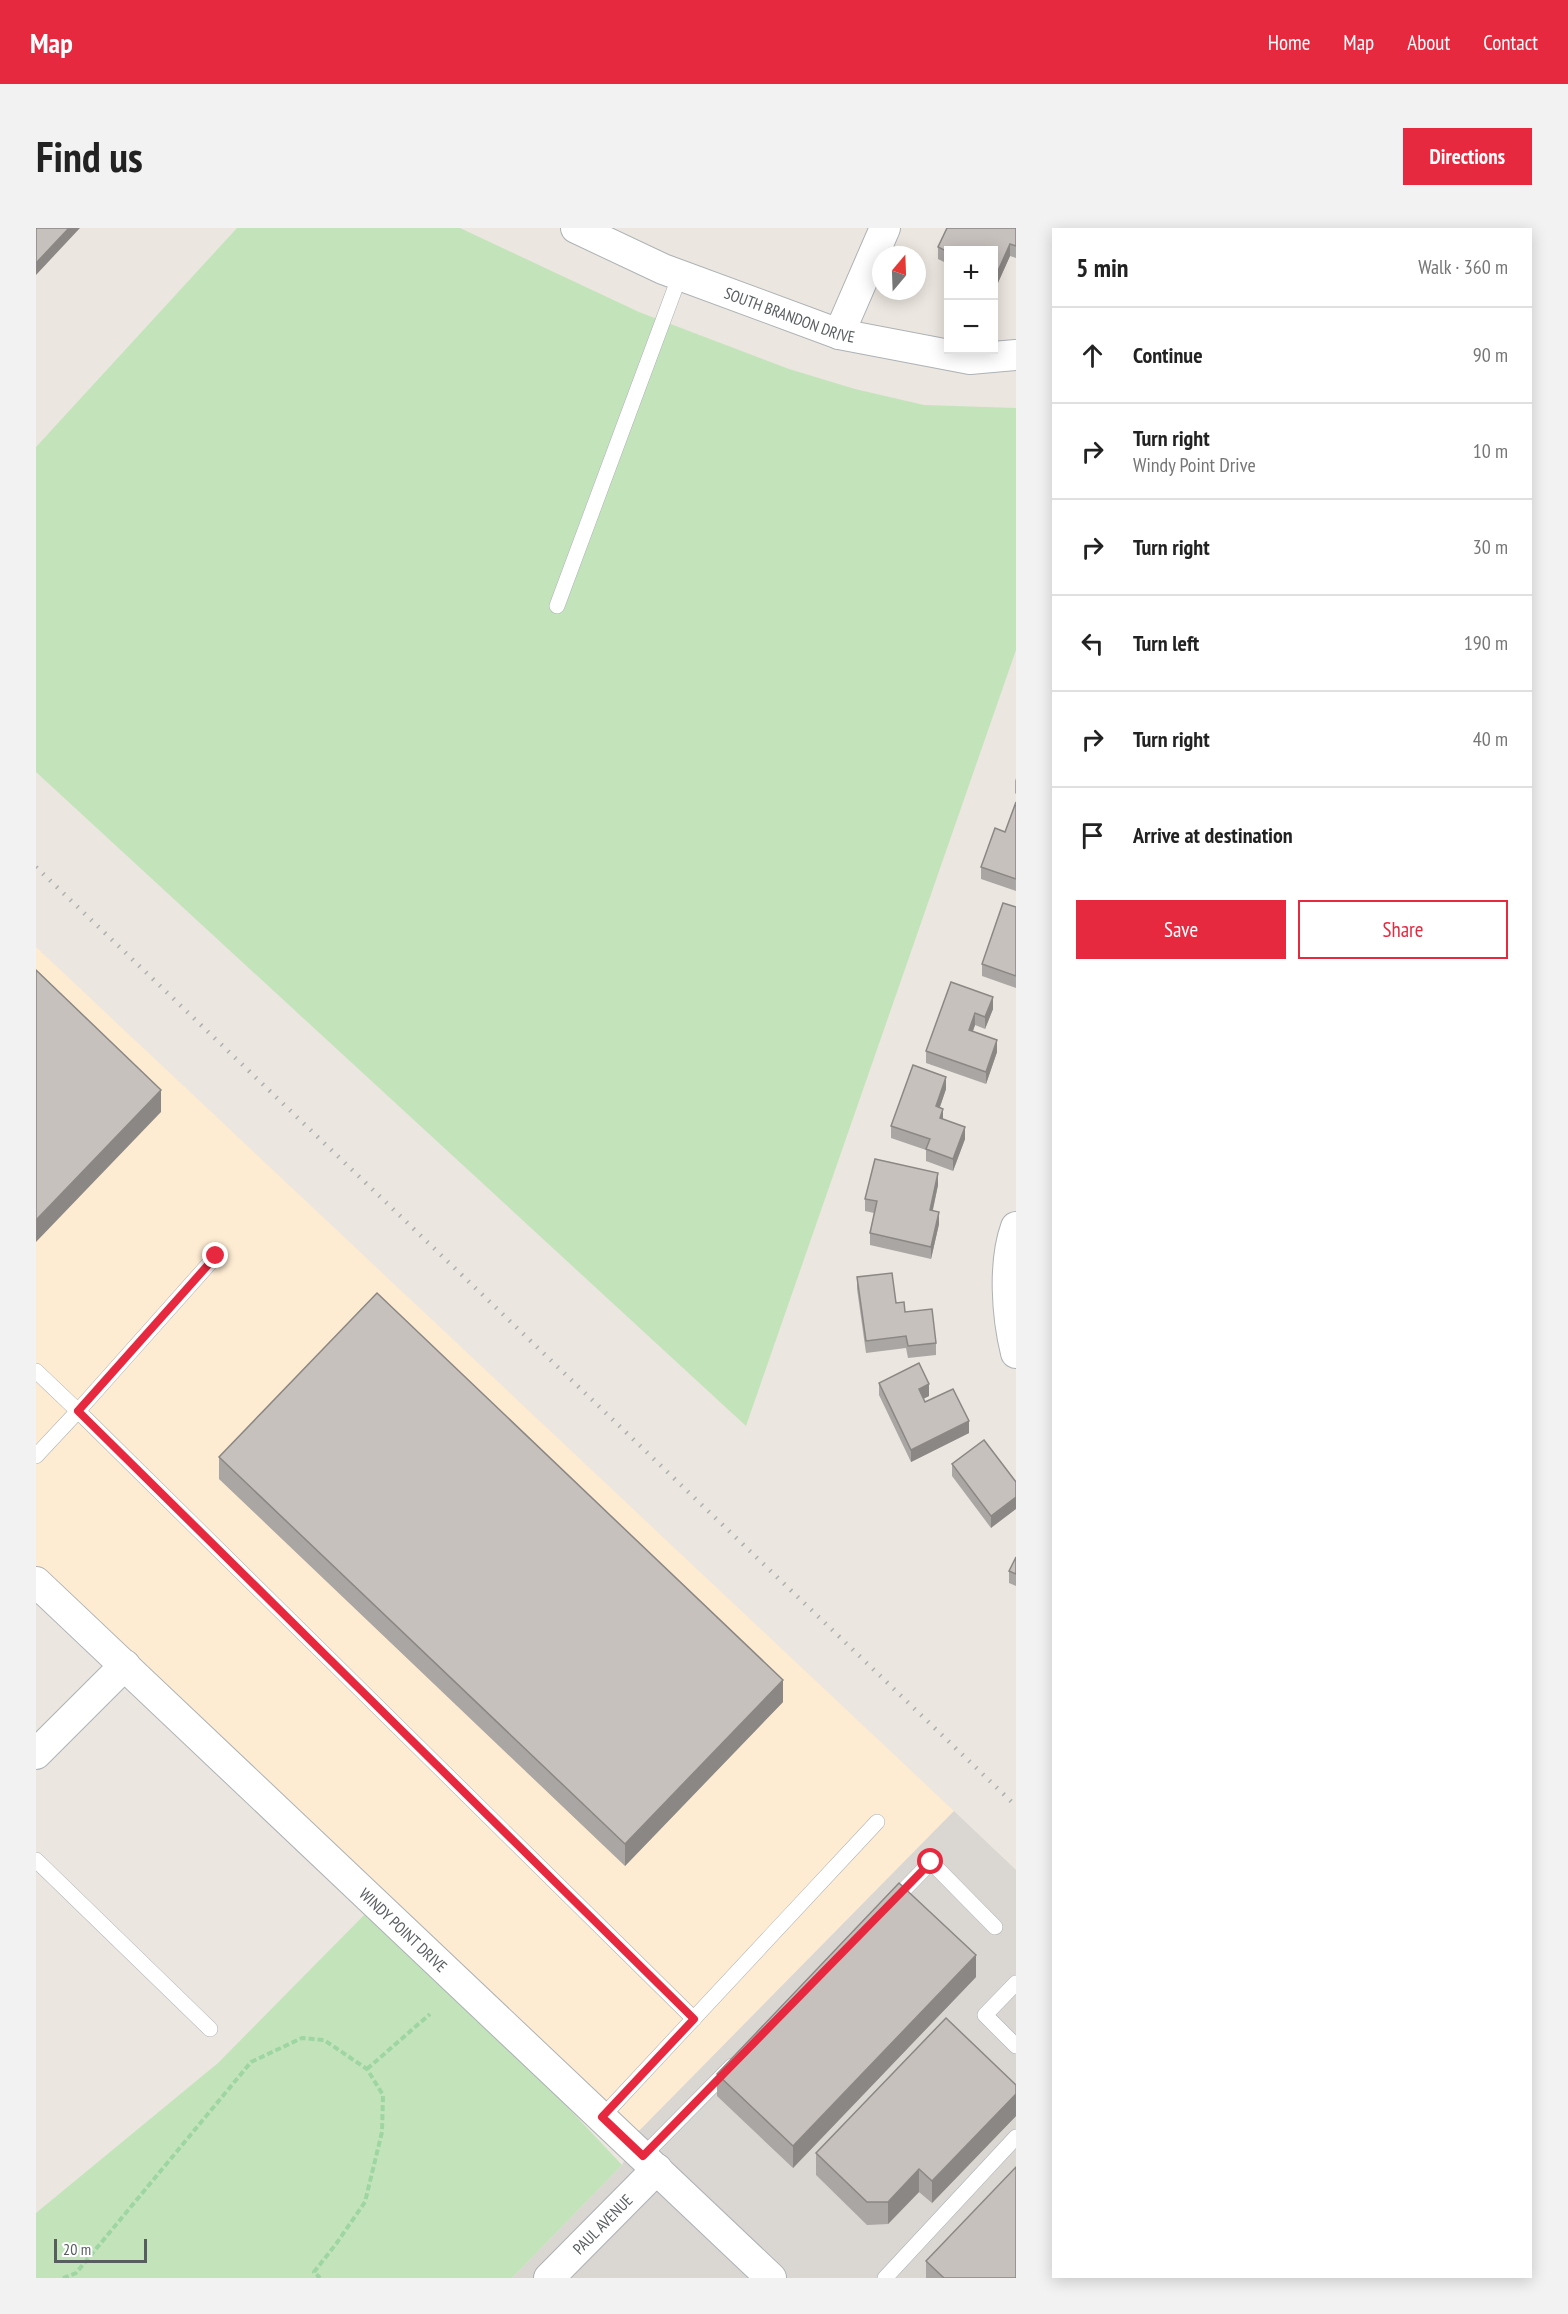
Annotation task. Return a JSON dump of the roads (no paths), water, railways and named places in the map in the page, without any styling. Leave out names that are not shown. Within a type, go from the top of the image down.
[{"type":"street","name":"SOUTH BRANDON DRIVE","points":[[576,228],[680,276],[839,334],[970,359],[1016,355]]},
{"type":"street","points":[[839,334],[885,228]]},
{"type":"street","points":[[1016,1227],[1012,1237],[1007,1292],[1010,1328],[1016,1353]]},
{"type":"street","name":"WINDY POINT DRIVE","points":[[36,1582],[771,2278]]},
{"type":"street","points":[[36,1754],[125,1665]]},
{"type":"street","name":"PAUL AVENUE","points":[[549,2278],[650,2162]]},
{"type":"lane","points":[[557,606],[680,276]]},
{"type":"lane","points":[[36,1456],[216,1256]]},
{"type":"lane","points":[[36,1371],[694,2019]]},
{"type":"lane","points":[[602,2117],[877,1822]]},
{"type":"lane","points":[[36,1860],[210,2029]]},
{"type":"lane","points":[[882,1912],[931,1862],[995,1927]]},
{"type":"lane","points":[[1016,1983],[985,2015],[1016,2046]]},
{"type":"lane","points":[[650,2162],[742,2055]]},
{"type":"lane","points":[[885,2278],[1016,2137]]},
{"type":"railway","points":[[36,867],[1016,1806]]}]
